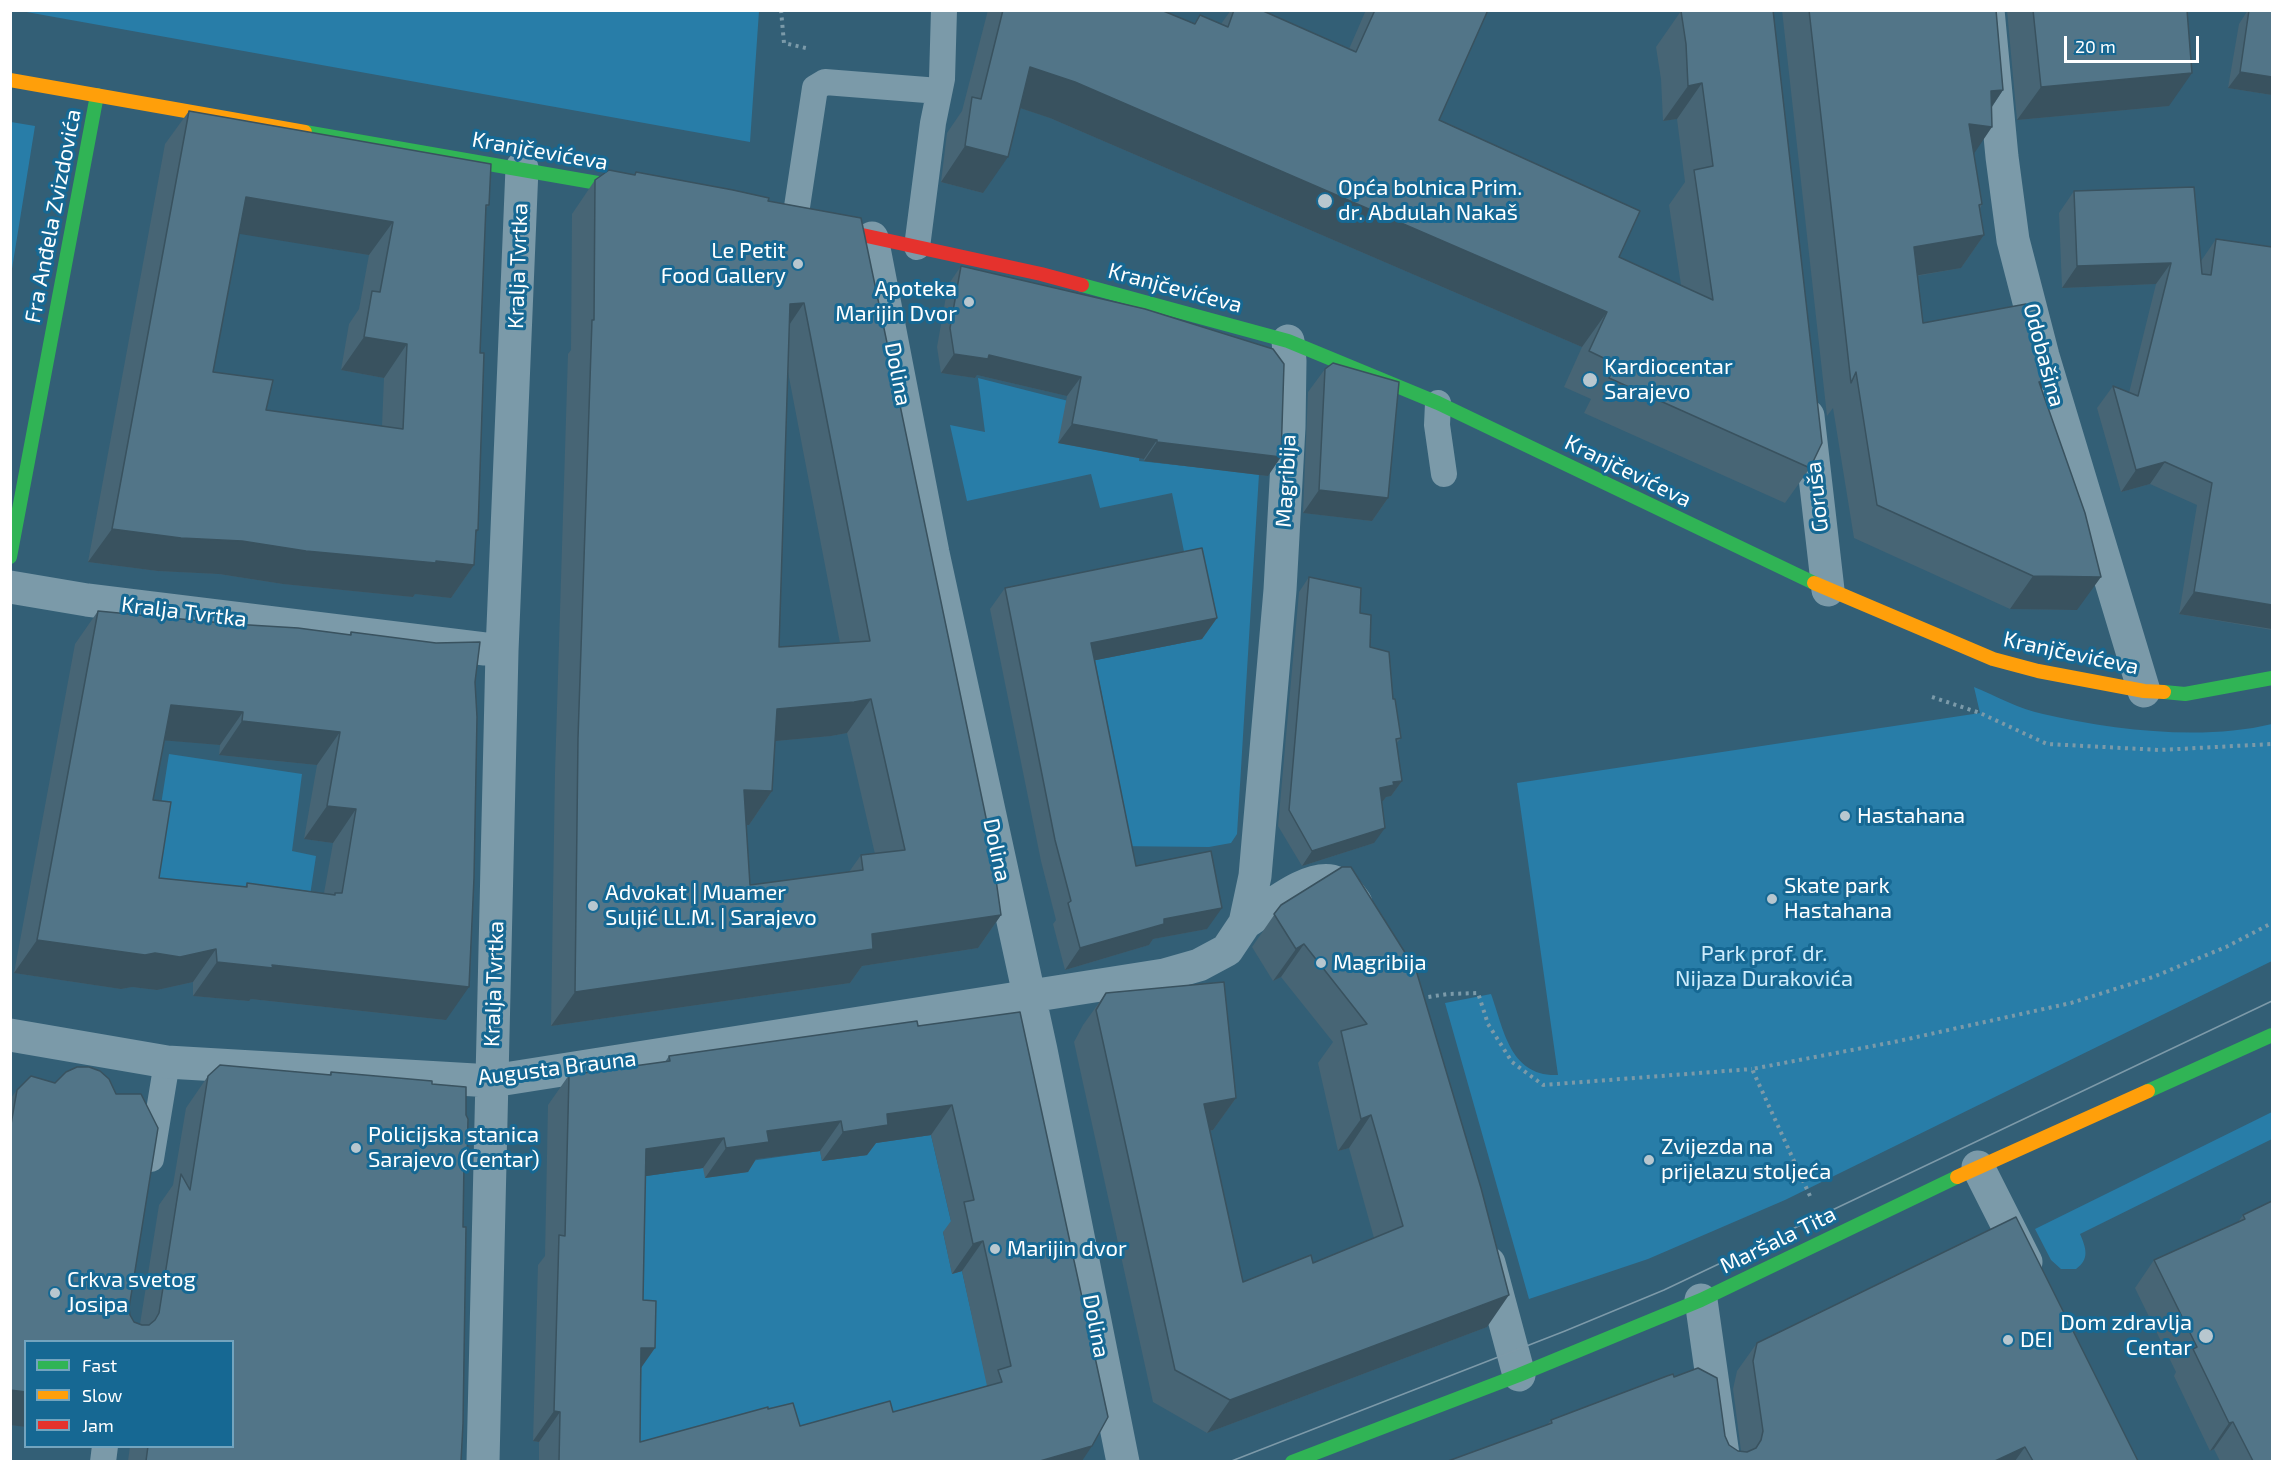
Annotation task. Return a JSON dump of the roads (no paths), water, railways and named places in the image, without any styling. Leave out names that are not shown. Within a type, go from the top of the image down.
[{"type":"street","name":"Odobašina","points":[[1988,10],[2002,157],[2013,240],[2043,356],[2144,691]]},
{"type":"street","name":"Kranjčevićeva","points":[[10,80],[522,168],[647,192]]},
{"type":"street","name":"Fra Anđela Zvizdovića","points":[[10,557],[97,95]]},
{"type":"street","name":"Kralja Tvrtka","points":[[483,1461],[502,651],[522,168]]},
{"type":"street","name":"Kranjčevićeva","points":[[789,218],[1041,274],[1288,341],[1438,403],[1828,590],[1993,659],[2038,671],[2144,691],[2185,694],[2272,678]]},
{"type":"street","name":"Dolina","points":[[872,238],[933,554],[1029,996],[1123,1461]]},
{"type":"street","name":"Magribija","points":[[1029,996],[1164,975],[1199,965],[1227,950],[1245,923],[1255,876],[1280,590],[1289,427],[1288,341]]},
{"type":"street","name":"Goruša","points":[[1805,388],[1828,590]]},
{"type":"street","name":"Kralja Tvrtka","points":[[10,587],[87,600],[502,651]]},
{"type":"street","points":[[1245,923],[1306,884],[1322,879],[1340,884],[1361,908],[1373,927]]},
{"type":"street","name":"Augusta Brauna","points":[[10,1035],[167,1062],[492,1081],[1029,996]]},
{"type":"street","name":"Maršala Tita","points":[[1292,1461],[1519,1376],[1701,1300],[1978,1167],[2272,1035]]},
{"type":"street","points":[[1978,1167],[2037,1285]]},
{"type":"street","points":[[1480,1229],[1519,1376]]},
{"type":"street","points":[[1701,1300],[1724,1461]]},
{"type":"lane","points":[[917,247],[933,123],[942,79],[944,10]]},
{"type":"lane","points":[[789,218],[815,88],[825,82],[939,91]]},
{"type":"lane","points":[[1438,403],[1437,425],[1444,474]]},
{"type":"lane","points":[[148,1176],[167,1062]]},
{"type":"tram line","points":[[1229,1462],[1664,1290],[2272,1001]]},
{"type":"place","name":"Opća bolnica Prim. dr. Abdulah Nakaš","points":[[1325,201]]},
{"type":"place","name":"Le Petit Food Gallery","points":[[798,264]]},
{"type":"place","name":"Apoteka Marijin Dvor","points":[[969,302]]},
{"type":"place","name":"Kardiocentar Sarajevo","points":[[1590,380]]},
{"type":"place","name":"Hastahana","points":[[1845,816]]},
{"type":"place","name":"Skate park Hastahana","points":[[1772,899]]},
{"type":"place","name":"Advokat | Muamer Suljić LL.M. | Sarajevo","points":[[593,906]]},
{"type":"place","name":"Magribija","points":[[1321,963]]},
{"type":"place","name":"Policijska stanica Sarajevo (Centar)","points":[[356,1148]]},
{"type":"place","name":"Zvijezda na prijelazu stoljeća","points":[[1649,1160]]},
{"type":"place","name":"Marijin dvor","points":[[995,1249]]},
{"type":"place","name":"Crkva svetog Josipa","points":[[55,1293]]},
{"type":"place","name":"Dom zdravlja Centar","points":[[2206,1336]]},
{"type":"place","name":"DEI","points":[[2008,1340]]},
{"type":"park label","name":"Park prof. dr. Nijaza Durakovića","points":[[1764,966]]}]
